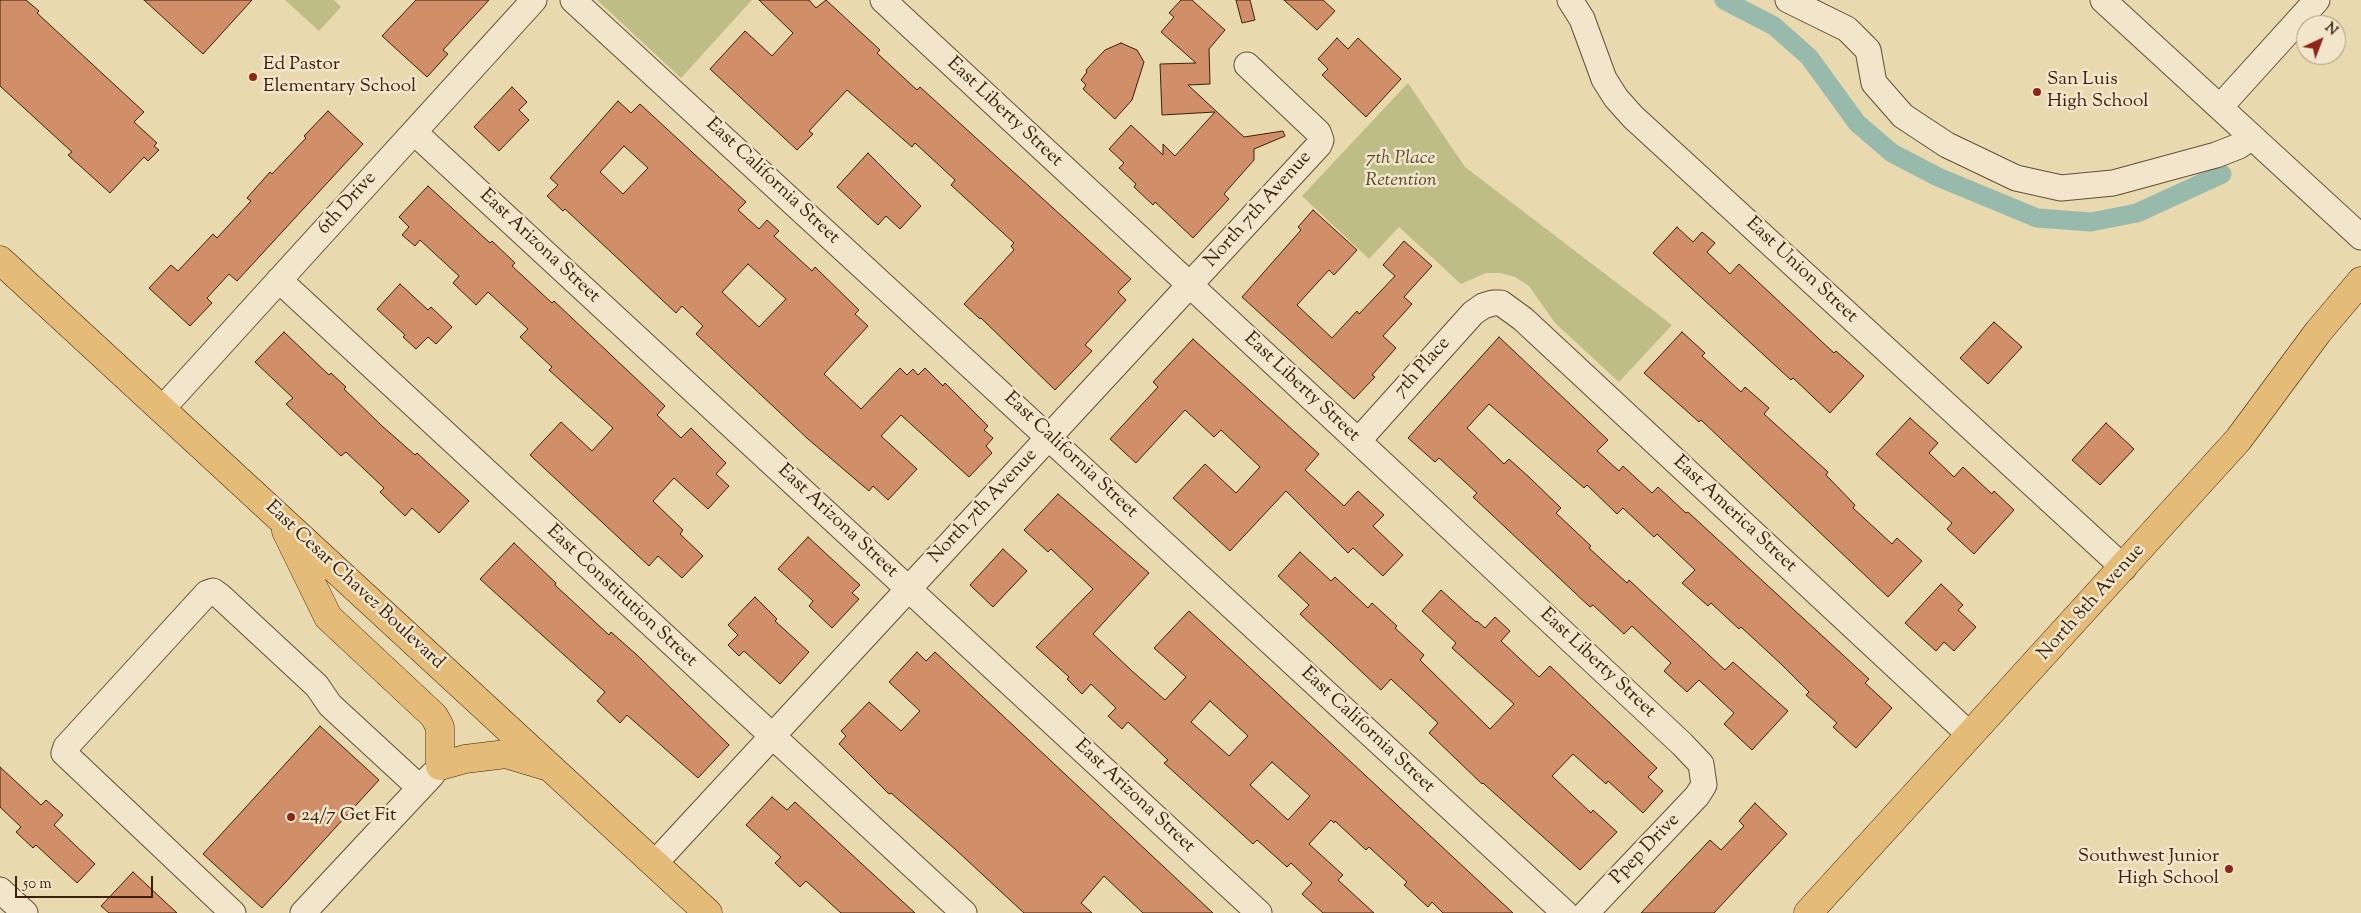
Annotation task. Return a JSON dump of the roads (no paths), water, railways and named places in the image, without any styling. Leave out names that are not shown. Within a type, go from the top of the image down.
[{"type":"main road","name":"East Cesar Chavez Boulevard","points":[[0,260],[553,768],[708,913]]},
{"type":"main road","name":"North 8th Avenue","points":[[1808,913],[2124,568],[2238,440],[2318,332],[2361,281]]},
{"type":"main road","points":[[280,518],[328,617],[434,716],[440,727],[440,766],[465,759],[506,754],[526,758],[553,768]]},
{"type":"street","name":"6th Drive","points":[[162,409],[534,0]]},
{"type":"street","name":"East California Street","points":[[574,0],[1565,913]]},
{"type":"street","name":"East Liberty Street","points":[[883,0],[1682,744],[1701,764],[1704,785]]},
{"type":"street","name":"East Union Street","points":[[1570,0],[1582,19],[1604,79],[1616,98],[1633,117],[2124,568]]},
{"type":"street","points":[[1788,0],[1847,29],[1868,50],[1874,83],[1903,116],[1947,145],[2016,178],[2061,188],[2113,183],[2216,155],[2239,146],[2252,137]]},
{"type":"street","points":[[2103,0],[2361,237]]},
{"type":"street","points":[[2220,107],[2317,0]]},
{"type":"street","name":"North 7th Avenue","points":[[655,863],[1319,145],[1318,132],[1246,65]]},
{"type":"street","name":"East Arizona Street","points":[[414,132],[1259,913]]},
{"type":"street","name":"East Constitution Street","points":[[279,280],[964,913]]},
{"type":"street","name":"7th Place","points":[[1358,441],[1473,313],[1493,303]]},
{"type":"street","name":"East America Street","points":[[1493,303],[1501,303],[1524,319],[1970,735]]},
{"type":"street","points":[[233,913],[64,753],[66,747],[207,593],[213,591],[220,596],[317,686],[330,705],[420,788]]},
{"type":"street","points":[[303,913],[440,766]]},
{"type":"street","name":"Ppep Drive","points":[[1586,913],[1697,796],[1704,785]]},
{"type":"street","points":[[0,890],[26,913]]},
{"type":"waterway","points":[[1724,0],[1774,26],[1809,57],[1857,123],[1892,153],[1938,177],[2037,218],[2091,222],[2137,213],[2222,174]]},
{"type":"place","name":"Ed Pastor Elementary School","points":[[253,77]]},
{"type":"place","name":"San Luis High School","points":[[2037,92]]},
{"type":"place","name":"24/7 Get Fit","points":[[291,817]]},
{"type":"place","name":"Southwest Junior High School","points":[[2229,869]]},
{"type":"park label","name":"7th Place Retention","points":[[1401,171]]}]
